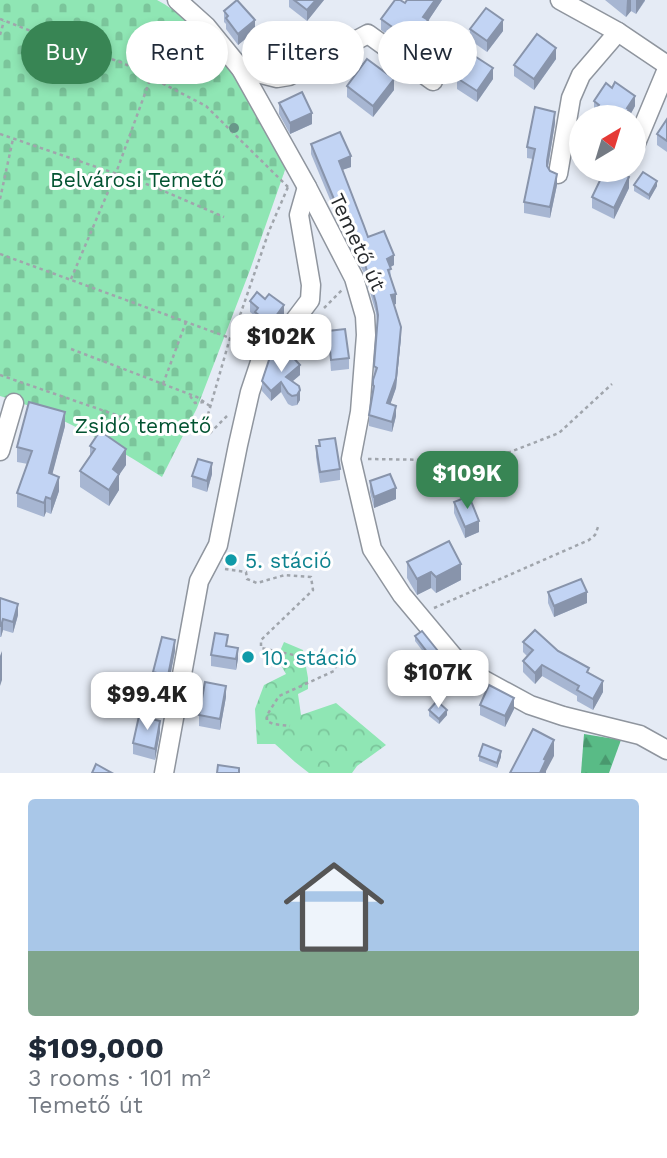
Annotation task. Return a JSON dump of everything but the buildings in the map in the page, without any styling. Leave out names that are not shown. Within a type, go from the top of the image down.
[{"type":"street","name":"Temető út","points":[[177,0],[206,26],[241,69],[354,278],[365,316],[366,335],[360,412],[351,459],[372,549],[402,595],[453,656],[473,674],[530,705],[563,716],[640,734],[667,750]]},
{"type":"street","points":[[560,0],[618,32],[667,67],[646,119]]},
{"type":"street","points":[[558,174],[570,99],[581,75],[618,32]]},
{"type":"street","points":[[241,69],[277,78],[289,76],[368,34],[378,41]]},
{"type":"street","points":[[164,773],[200,581],[218,545],[250,392],[260,362],[310,300],[311,285],[299,215],[307,187]]},
{"type":"street","points":[[0,451],[14,403]]},
{"type":"path","points":[[0,35],[2,20],[126,64]]},
{"type":"path","points":[[71,280],[116,173],[148,84]]},
{"type":"path","points":[[164,84],[206,106],[288,187]]},
{"type":"path","points":[[0,134],[152,186],[224,217]]},
{"type":"path","points":[[0,199],[13,139]]},
{"type":"path","points":[[231,411],[210,433],[203,432],[230,338],[269,231],[296,167]]},
{"type":"path","points":[[0,254],[230,338]]},
{"type":"path","points":[[163,384],[186,322]]},
{"type":"path","points":[[71,349],[189,394],[211,407]]},
{"type":"path","points":[[0,375],[122,417]]},
{"type":"path","points":[[351,459],[440,460],[510,452],[559,433],[612,384]]},
{"type":"path","points":[[419,615],[589,540],[598,527]]},
{"type":"path","points":[[207,567],[246,572],[247,579],[257,583],[285,575],[311,577],[313,590],[261,640],[261,649],[308,658],[331,659],[336,666],[334,671],[279,696],[267,716],[267,721],[290,726]]},
{"type":"green space","name":"Belvárosi Temető","points":[[0,0],[157,0],[186,21],[126,21],[126,84],[228,84],[228,67],[284,159],[285,170],[197,408],[162,477],[84,431],[42,411],[0,396]]},
{"type":"green space","points":[[284,642],[303,650],[308,689],[298,694],[301,715],[336,703],[386,745],[357,766],[352,773],[309,773],[275,744],[257,744],[255,709],[264,685],[286,674],[277,658]]},
{"type":"green space","points":[[584,734],[621,740],[609,773],[581,773]]},
{"type":"place","name":"5. stáció","points":[[231,560]]},
{"type":"place","name":"10. stáció","points":[[248,657]]},
{"type":"park label","name":"Zsidó temető","points":[[143,425]]}]
